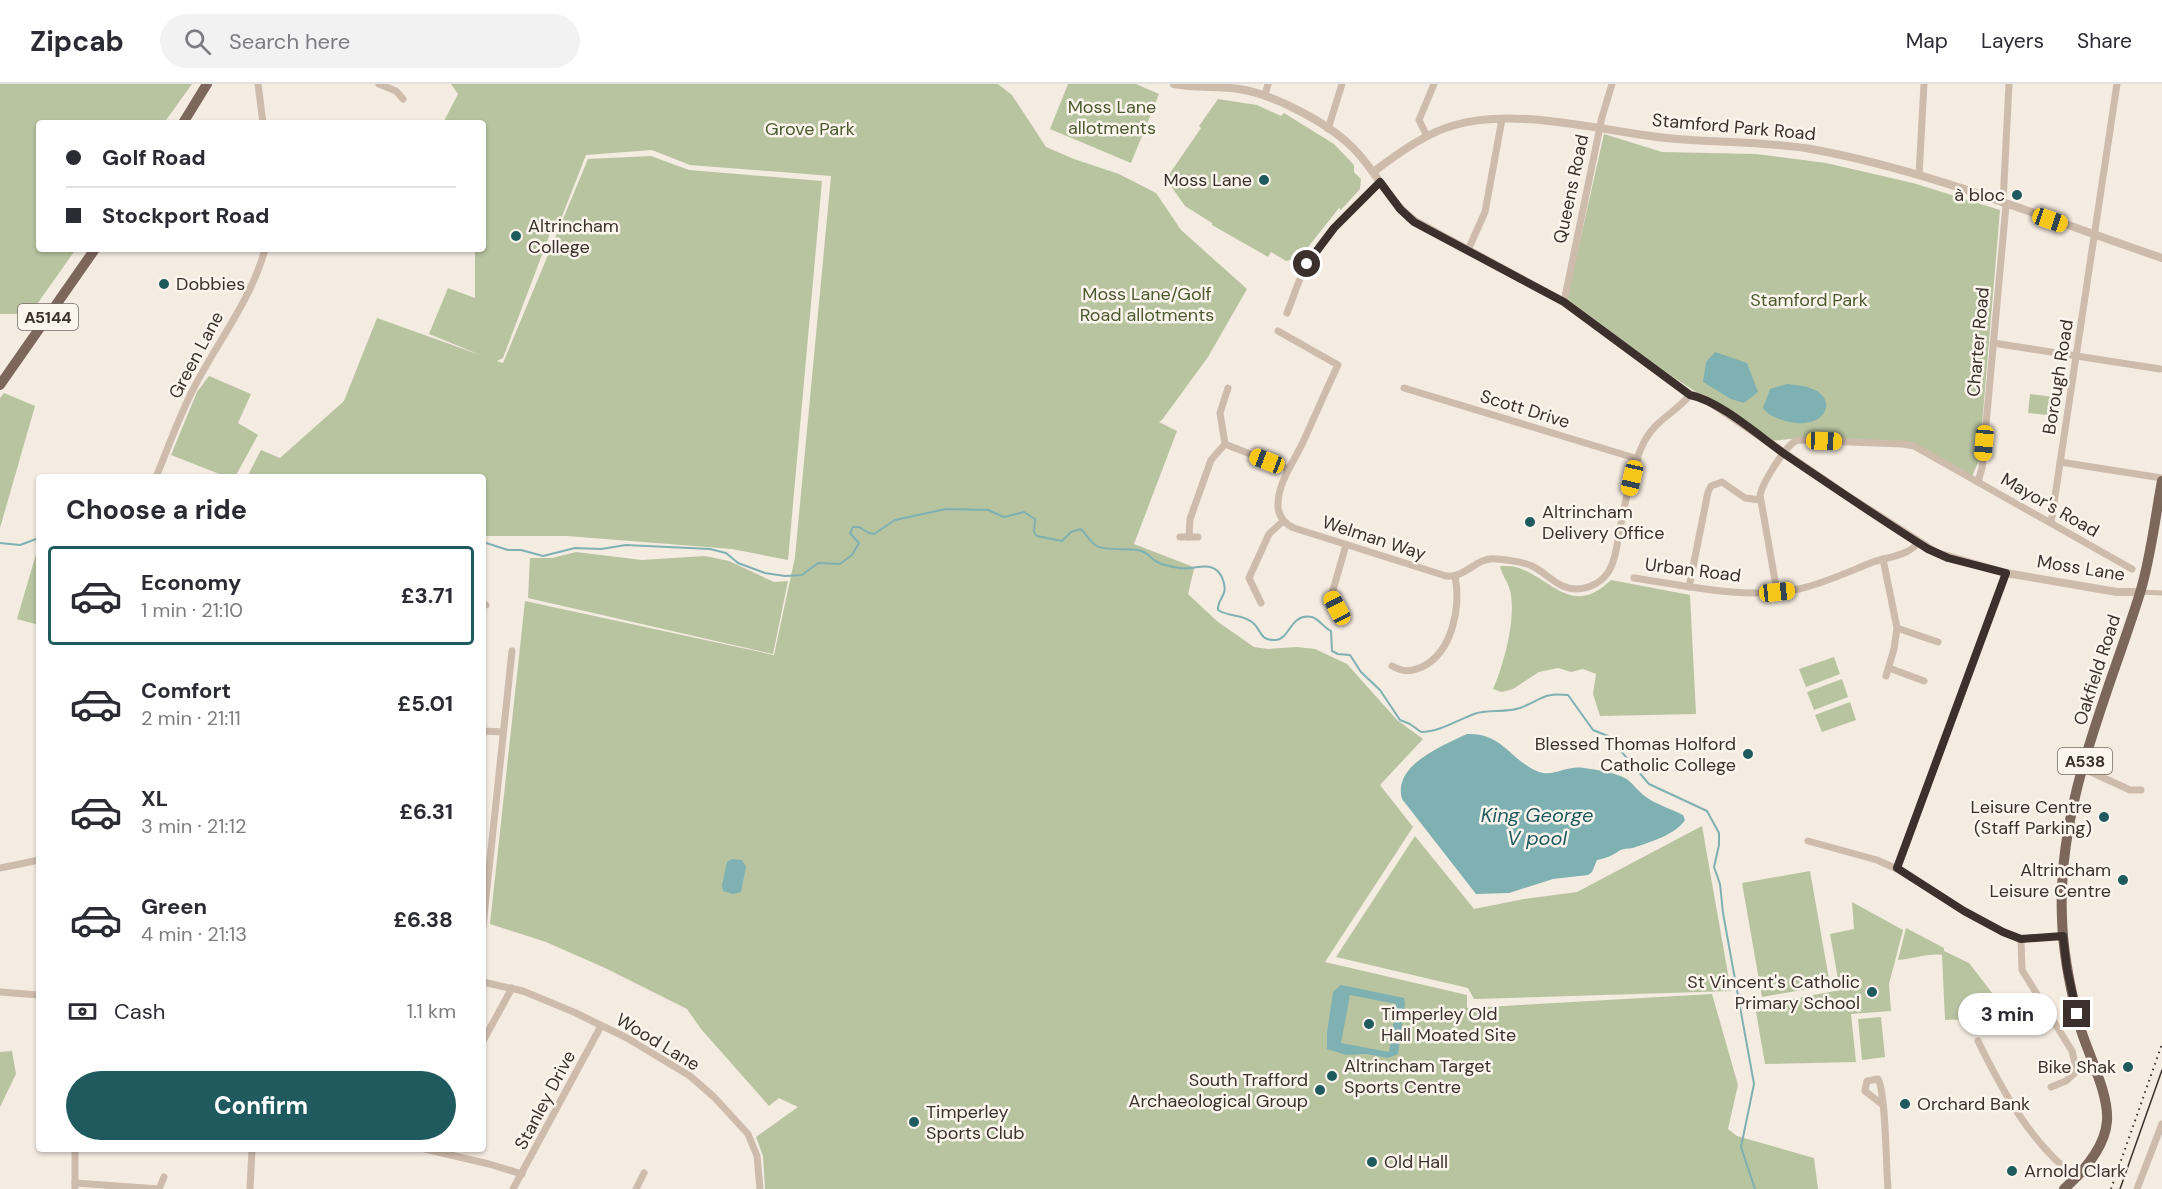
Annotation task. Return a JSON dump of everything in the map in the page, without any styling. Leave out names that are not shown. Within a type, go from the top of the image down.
[{"type":"main road","points":[[185,120],[207,84]]},
{"type":"main road","name":"A5144","points":[[0,385],[93,252]]},
{"type":"main road","name":"A538","points":[[2140,592],[2162,479]]},
{"type":"main road","name":"Oakfield Road","points":[[2063,936],[2061,893],[2070,816],[2082,768],[2140,592]]},
{"type":"main road","name":"A538","points":[[2063,936],[2070,985],[2081,1030],[2104,1095],[2107,1113],[2106,1128],[2099,1145],[2076,1177],[2064,1189]]},
{"type":"street","points":[[258,84],[263,120]]},
{"type":"street","points":[[379,84],[396,91],[403,99]]},
{"type":"street","name":"Moss Lane","points":[[1174,84],[1236,89],[1265,95],[1328,129],[1352,147],[1409,218],[1564,302],[1690,395],[1703,398],[1720,409],[1918,543],[1942,555],[2006,573],[2121,593],[2162,593]]},
{"type":"street","points":[[1265,95],[1268,84]]},
{"type":"street","points":[[1328,129],[1342,84]]},
{"type":"street","points":[[1427,136],[1419,120],[1434,84]]},
{"type":"street","name":"Queens Road","points":[[1564,302],[1599,128],[1612,84]]},
{"type":"street","points":[[1918,175],[1924,84]]},
{"type":"street","name":"Charter Road","points":[[1978,482],[1982,468],[2005,204],[2009,84]]},
{"type":"street","name":"Borough Road","points":[[2051,523],[2117,84]]},
{"type":"street","points":[[1468,250],[1485,212],[1502,119]]},
{"type":"street","name":"Stamford Park Road","points":[[1373,172],[1427,136],[1443,129],[1465,122],[1502,119],[1577,124],[1674,139],[1809,149],[1884,165],[1918,175],[2162,258]]},
{"type":"street","points":[[1287,313],[1310,259],[1334,228],[1380,182]]},
{"type":"street","name":"Green Lane","points":[[157,474],[191,393],[247,295],[265,252]]},
{"type":"street","points":[[1261,603],[1249,578],[1269,534],[1283,521],[1279,514],[1278,502],[1288,469],[1302,445],[1338,364],[1278,331]]},
{"type":"street","points":[[1994,343],[2160,369]]},
{"type":"street","points":[[1225,444],[1220,413],[1228,388]]},
{"type":"street","name":"Scott Drive","points":[[1404,388],[1638,459]]},
{"type":"street","points":[[1392,666],[1407,672],[1426,665],[1442,651],[1448,640],[1456,605],[1455,576],[1483,560],[1512,560],[1531,566],[1560,585],[1576,589],[1593,585],[1606,576],[1611,569],[1644,442],[1654,426],[1679,407],[1690,395]]},
{"type":"street","name":"Mayor's Road","points":[[1784,453],[1790,444],[1797,440],[1907,444],[1920,449],[2132,569]]},
{"type":"street","points":[[1225,444],[1288,469]]},
{"type":"street","points":[[1189,537],[1190,519],[1211,460],[1225,444]]},
{"type":"street","points":[[1777,592],[1760,500],[1763,486],[1784,453]]},
{"type":"street","points":[[2060,462],[2162,479]]},
{"type":"street","points":[[1689,587],[1711,486],[1722,482],[1746,498],[1760,500]]},
{"type":"street","name":"Welman Way","points":[[1283,521],[1294,528],[1436,574],[1455,576]]},
{"type":"street","points":[[1180,537],[1198,537]]},
{"type":"street","name":"Urban Road","points":[[1634,578],[1689,587],[1777,592],[1819,583],[1909,551],[1918,543]]},
{"type":"street","points":[[1337,608],[1331,597],[1346,545]]},
{"type":"street","points":[[1883,559],[1897,628],[1886,676]]},
{"type":"street","points":[[1897,868],[2006,573]]},
{"type":"street","points":[[1897,628],[1938,642]]},
{"type":"street","points":[[486,871],[512,651]]},
{"type":"street","points":[[1889,668],[1924,681]]},
{"type":"street","points":[[1406,680],[1407,672]]},
{"type":"street","points":[[486,731],[503,732]]},
{"type":"street","points":[[2082,768],[2130,790],[2141,790]]},
{"type":"street","points":[[2130,790],[2136,799]]},
{"type":"street","points":[[1808,841],[1838,848],[1897,868],[1964,911],[2021,939],[2063,936]]},
{"type":"street","points":[[0,868],[36,861]]},
{"type":"street","points":[[2021,939],[2022,970],[2072,1051],[2077,1071],[2066,1081],[2051,1087]]},
{"type":"street","name":"Wood Lane","points":[[486,983],[512,988],[558,1005],[674,1065],[714,1097],[753,1141],[760,1189]]},
{"type":"street","points":[[486,1036],[512,988]]},
{"type":"street","points":[[0,992],[36,995]]},
{"type":"street","name":"Stanley Drive","points":[[513,1189],[601,1026]]},
{"type":"street","points":[[1978,1041],[1999,1083],[2028,1127],[2053,1156],[2076,1177]]},
{"type":"street","points":[[1883,1104],[1888,1189]]},
{"type":"street","points":[[2137,1189],[2162,1124]]},
{"type":"street","points":[[75,1152],[75,1186],[159,1189],[164,1177]]},
{"type":"street","points":[[250,1189],[252,1152]]},
{"type":"street","points":[[438,1152],[522,1174]]},
{"type":"street","points":[[636,1189],[644,1173]]},
{"type":"green space","points":[[0,84],[192,84],[166,120],[36,120],[36,252],[74,252],[30,314],[0,314]]},
{"type":"green space","points":[[451,84],[998,84],[1012,95],[1046,147],[1119,174],[1156,193],[1181,230],[1247,289],[1208,357],[1159,422],[1177,431],[1134,544],[1191,566],[1194,569],[1188,594],[1218,622],[1254,647],[1315,649],[1347,664],[1397,720],[1423,739],[1380,785],[1413,827],[1325,962],[1467,995],[1467,1008],[1712,994],[1738,1085],[1728,1129],[1737,1136],[1814,1158],[1818,1189],[765,1189],[763,1156],[756,1137],[798,1107],[779,1098],[769,1106],[701,1029],[687,1009],[605,968],[546,942],[490,924],[525,601],[774,655],[795,557],[831,176],[690,165],[652,150],[586,155],[559,224],[554,223],[503,358],[497,361],[503,363],[588,159],[651,156],[689,170],[822,181],[788,560],[732,549],[567,536],[486,536],[486,474],[249,474],[261,450],[280,458],[344,401],[377,318],[483,356],[429,334],[448,288],[475,298],[475,252],[486,252],[486,120],[445,120],[458,94]]},
{"type":"green space","name":"Moss Lane allotments","points":[[1068,84],[1136,84],[1159,94],[1131,163],[1050,129]]},
{"type":"green space","name":"Moss Lane","points":[[1218,99],[1257,105],[1281,116],[1284,113],[1334,144],[1354,165],[1354,172],[1361,179],[1360,189],[1341,210],[1339,208],[1297,261],[1294,259],[1286,261],[1271,252],[1268,257],[1212,225],[1185,206],[1166,179]]},
{"type":"green space","name":"Stamford Park","points":[[1604,134],[1662,152],[1756,154],[1826,163],[1913,183],[2000,210],[1979,461],[1972,476],[1920,447],[1800,438],[1770,441],[1664,371],[1567,299]]},
{"type":"green space","points":[[209,376],[251,394],[238,423],[258,435],[237,474],[219,474],[171,455],[197,392]]},
{"type":"green space","points":[[4,393],[35,406],[0,528],[0,398]]},
{"type":"green space","points":[[2030,394],[2061,398],[2058,416],[2028,413]]},
{"type":"green space","points":[[576,552],[642,560],[705,556],[729,561],[774,582],[788,581],[773,654],[528,598],[530,558],[552,558]]},
{"type":"green space","points":[[36,554],[36,624],[17,619]]},
{"type":"green space","points":[[1500,566],[1519,568],[1564,593],[1574,596],[1586,596],[1598,591],[1611,580],[1690,595],[1696,714],[1600,716],[1593,694],[1596,674],[1583,669],[1571,672],[1558,668],[1539,672],[1513,689],[1502,692],[1493,689],[1505,653],[1512,611],[1509,587]]},
{"type":"green space","points":[[1834,657],[1840,674],[1806,687],[1799,669]]},
{"type":"green space","points":[[1842,679],[1848,697],[1814,710],[1807,692]]},
{"type":"green space","points":[[1850,702],[1856,720],[1822,732],[1815,715]]},
{"type":"green space","points":[[1702,826],[1731,991],[1474,999],[1468,988],[1336,957],[1415,836],[1474,909],[1577,892]]},
{"type":"green space","points":[[1810,871],[1830,985],[1762,997],[1742,883]]},
{"type":"green space","points":[[1852,902],[1903,930],[1889,984],[1891,1011],[1851,1014],[1856,1062],[1765,1064],[1755,1006],[1840,990],[1830,934],[1854,929]]},
{"type":"green space","points":[[1906,928],[1969,963],[2003,1007],[1998,1012],[1984,1018],[1945,1020],[1942,955],[1898,960]]},
{"type":"green space","points":[[1881,1017],[1885,1057],[1862,1060],[1858,1019]]},
{"type":"green space","points":[[12,1051],[16,1074],[0,1107],[0,1052]]},
{"type":"water","points":[[1715,352],[1747,363],[1758,392],[1744,403],[1731,399],[1703,382],[1706,362]]},
{"type":"water","points":[[1787,384],[1807,387],[1819,393],[1825,399],[1824,413],[1818,419],[1797,423],[1782,420],[1767,412],[1763,408],[1770,389]]},
{"type":"water","name":"King George V pool","points":[[1467,734],[1479,735],[1498,742],[1529,767],[1539,772],[1550,773],[1584,768],[1620,776],[1657,804],[1683,815],[1685,820],[1675,830],[1662,837],[1633,848],[1622,849],[1609,857],[1597,860],[1592,872],[1588,875],[1553,879],[1509,893],[1476,894],[1402,799],[1401,787],[1412,766],[1434,750]]},
{"type":"water","points":[[732,859],[742,860],[746,867],[741,892],[733,894],[723,891],[722,885],[727,862]]},
{"type":"water","points":[[1341,985],[1404,998],[1398,1054],[1388,1058],[1366,1054],[1346,1055],[1327,1049],[1333,992]],"holes":[[[1350,995],[1396,1004],[1389,1052],[1341,1043]]]},
{"type":"waterway","points":[[486,543],[508,550],[521,550],[543,556],[575,548],[601,549],[626,545],[710,549],[726,553],[738,563],[765,573],[785,576],[802,575],[818,563],[840,564],[852,555],[859,543],[850,533],[853,527],[859,527],[874,534],[895,520],[946,509],[988,510],[1004,517],[1024,512],[1035,519],[1034,532],[1037,536],[1062,541],[1071,532],[1081,529],[1092,542],[1101,548],[1142,551],[1157,562],[1177,568],[1204,566],[1215,569],[1223,580],[1225,590],[1218,610],[1248,619],[1266,639],[1281,639],[1299,619],[1315,618],[1331,631],[1332,651],[1350,655],[1361,672],[1380,690],[1400,720],[1421,732],[1441,728],[1479,713],[1520,708],[1543,697],[1568,695],[1593,730],[1608,736],[1649,784],[1707,811],[1719,833],[1714,867],[1720,884],[1723,913],[1754,1084],[1741,1147],[1755,1189]]},
{"type":"waterway","points":[[0,543],[20,545],[36,539]]},
{"type":"tram line","points":[[2120,1189],[2162,1070]]},
{"type":"railway","points":[[2111,1189],[2162,1044]]},
{"type":"place","name":"Moss Lane","points":[[1264,180]]},
{"type":"place","name":"à bloc","points":[[2017,195]]},
{"type":"place","name":"Altrincham College","points":[[516,236]]},
{"type":"place","name":"Dobbies","points":[[164,284]]},
{"type":"place","name":"Altrincham Delivery Office","points":[[1530,522]]},
{"type":"place","name":"Blessed Thomas Holford Catholic College","points":[[1748,754]]},
{"type":"place","name":"Leisure Centre (Staff Parking)","points":[[2104,817]]},
{"type":"place","name":"Altrincham Leisure Centre","points":[[2123,880]]},
{"type":"place","name":"St Vincent's Catholic Primary School","points":[[1872,992]]},
{"type":"place","name":"Timperley Old Hall Moated Site","points":[[1369,1024]]},
{"type":"place","name":"Bike Shak","points":[[2128,1067]]},
{"type":"place","name":"Altrincham Target Sports Centre","points":[[1332,1076]]},
{"type":"place","name":"South Trafford Archaeological Group","points":[[1320,1090]]},
{"type":"place","name":"Orchard Bank","points":[[1905,1104]]},
{"type":"place","name":"Timperley Sports Club","points":[[914,1122]]},
{"type":"place","name":"Old Hall","points":[[1372,1162]]},
{"type":"place","name":"Arnold Clark","points":[[2012,1171]]},
{"type":"route","points":[[1307,264],[1334,228],[1380,182],[1400,209],[1414,222],[1550,293],[1690,395],[1703,398],[1928,549],[1948,558],[2006,573],[1897,868],[1964,911],[2003,932],[2021,939],[2063,936],[2067,969],[2077,1014]]},
{"type":"park label","name":"Grove Park","points":[[810,129]]},
{"type":"park label","name":"Moss Lane/Golf Road allotments","points":[[1147,304]]}]
